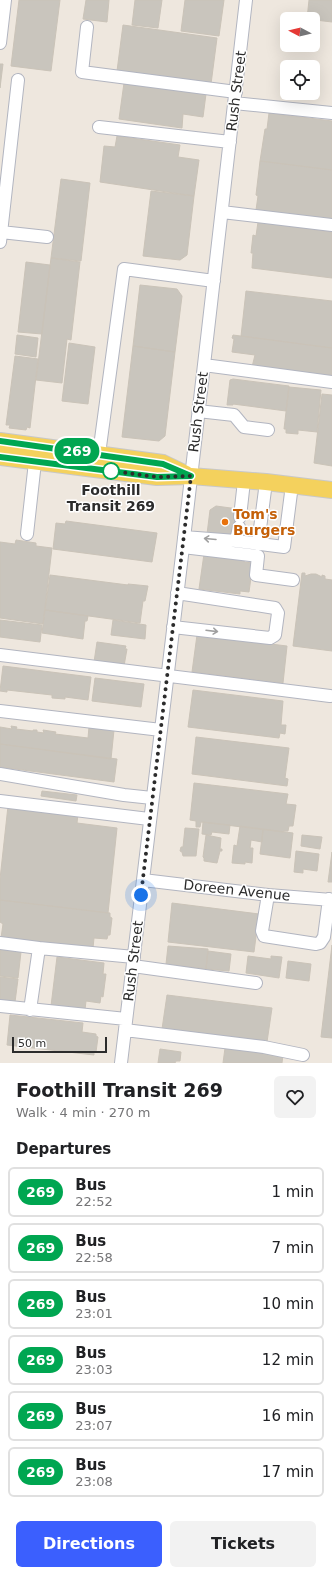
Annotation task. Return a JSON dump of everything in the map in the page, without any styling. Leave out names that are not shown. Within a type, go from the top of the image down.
[{"type":"main road","points":[[0,441],[163,464],[191,476]]},
{"type":"main road","points":[[0,457],[157,477],[191,476],[266,482],[332,490]]},
{"type":"street","points":[[0,43],[5,0]]},
{"type":"street","name":"Rush Street","points":[[121,1063],[149,819],[184,542],[246,0]]},
{"type":"street","points":[[87,27],[82,72],[332,113]]},
{"type":"street","points":[[18,80],[1,237],[47,237]]},
{"type":"street","points":[[99,127],[230,142]]},
{"type":"street","points":[[222,212],[332,225]]},
{"type":"street","points":[[99,454],[124,269],[214,281]]},
{"type":"street","points":[[204,365],[332,382]]},
{"type":"street","points":[[198,412],[234,415],[244,427],[268,430]]},
{"type":"street","points":[[26,534],[35,462]]},
{"type":"street","points":[[236,541],[244,481]]},
{"type":"street","points":[[258,544],[266,482]]},
{"type":"street","points":[[184,542],[236,541],[284,547],[292,485]]},
{"type":"street","points":[[184,542],[258,556],[256,575],[293,580]]},
{"type":"street","points":[[173,627],[270,638],[275,635],[278,613],[275,608],[177,593]]},
{"type":"street","points":[[0,655],[330,696]]},
{"type":"street","points":[[0,711],[161,730]]},
{"type":"street","points":[[0,774],[124,795],[152,798]]},
{"type":"street","points":[[0,801],[149,819]]},
{"type":"street","name":"Doreen Avenue","points":[[143,880],[268,895],[330,899]]},
{"type":"street","points":[[268,895],[262,931],[264,936],[316,944],[320,943],[324,937],[330,899]]},
{"type":"street","points":[[0,944],[133,962],[256,983]]},
{"type":"street","points":[[30,1010],[38,948]]},
{"type":"street","points":[[0,1006],[264,1047],[303,1055]]},
{"type":"building","points":[[19,0],[60,0],[51,71],[11,66]]},
{"type":"building","points":[[86,0],[109,0],[107,22],[83,19]]},
{"type":"building","points":[[135,0],[162,0],[158,28],[132,25]]},
{"type":"building","points":[[185,0],[224,0],[219,36],[181,31]]},
{"type":"building","points":[[309,0],[332,0],[332,22],[320,21],[320,12],[308,12]]},
{"type":"building","points":[[123,25],[217,38],[211,84],[117,71]]},
{"type":"building","points":[[0,64],[3,64],[0,88]]},
{"type":"building","points":[[124,83],[206,94],[203,117],[183,114],[182,128],[119,119]]},
{"type":"building","points":[[269,113],[332,121],[332,170],[260,161]]},
{"type":"building","points":[[117,136],[180,145],[178,157],[199,160],[194,196],[100,182],[104,146],[115,147]]},
{"type":"building","points":[[260,161],[332,170],[332,220],[256,210],[258,196],[256,195]]},
{"type":"building","points":[[61,179],[90,183],[81,261],[51,258]]},
{"type":"building","points":[[151,191],[194,196],[187,255],[180,260],[143,256]]},
{"type":"building","points":[[258,222],[332,232],[332,278],[252,268],[253,253],[251,253],[253,235],[256,236]]},
{"type":"building","points":[[51,258],[80,262],[71,340],[67,339],[62,383],[36,380]]},
{"type":"building","points":[[26,262],[50,265],[42,334],[18,332]]},
{"type":"building","points":[[140,285],[177,289],[182,296],[175,352],[133,346]]},
{"type":"building","points":[[246,291],[332,301],[332,348],[241,336]]},
{"type":"building","points":[[17,335],[38,338],[36,357],[15,354]]},
{"type":"building","points":[[233,335],[332,348],[332,377],[252,367],[255,355],[232,352],[234,339],[232,338]]},
{"type":"building","points":[[69,343],[95,347],[88,404],[62,401]]},
{"type":"building","points":[[133,346],[175,352],[165,436],[159,441],[122,437]]},
{"type":"building","points":[[15,356],[38,359],[30,428],[27,427],[26,430],[9,428],[10,425],[6,425]]},
{"type":"building","points":[[233,379],[289,386],[286,411],[233,404],[227,405],[230,380]]},
{"type":"building","points":[[289,387],[321,390],[317,432],[298,430],[298,434],[286,433],[286,429],[284,429]]},
{"type":"building","points":[[322,394],[332,395],[332,466],[314,463]]},
{"type":"building","points":[[216,506],[238,509],[235,538],[207,534],[210,510]]},
{"type":"building","points":[[66,521],[157,533],[152,562],[53,549],[56,523],[65,524]]},
{"type":"building","points":[[16,540],[36,543],[36,546],[52,548],[43,624],[0,618],[0,542],[15,544]]},
{"type":"building","points":[[204,554],[245,559],[244,562],[253,563],[249,592],[240,591],[240,594],[199,589]]},
{"type":"building","points":[[302,573],[305,573],[305,576],[316,574],[322,577],[322,575],[325,576],[325,579],[332,580],[332,651],[293,646]]},
{"type":"building","points":[[50,575],[128,585],[148,586],[145,601],[143,601],[140,623],[45,610]]},
{"type":"building","points":[[45,610],[88,616],[87,621],[85,621],[83,639],[42,633]]},
{"type":"building","points":[[0,620],[42,625],[40,642],[0,637]]},
{"type":"building","points":[[113,620],[146,625],[145,639],[111,635]]},
{"type":"building","points":[[197,635],[287,646],[283,683],[192,672]]},
{"type":"building","points":[[97,642],[126,646],[125,649],[127,649],[124,666],[94,662]]},
{"type":"building","points":[[3,666],[91,677],[88,700],[65,697],[65,699],[52,698],[52,695],[7,690],[7,692],[0,691]]},
{"type":"building","points":[[95,678],[144,684],[141,707],[92,701]]},
{"type":"building","points":[[193,690],[283,701],[281,725],[286,725],[285,734],[280,733],[279,738],[188,727]]},
{"type":"building","points":[[11,726],[17,727],[16,729],[37,730],[37,732],[44,733],[43,730],[56,732],[55,734],[88,738],[89,727],[114,730],[111,759],[0,744],[0,727],[12,729]]},
{"type":"building","points":[[196,737],[289,748],[285,778],[288,779],[287,786],[192,774]]},
{"type":"building","points":[[0,744],[117,759],[114,782],[0,767]]},
{"type":"building","points":[[194,783],[288,794],[286,804],[296,805],[293,826],[289,826],[288,831],[283,832],[201,822],[200,827],[196,827],[196,821],[190,820]]},
{"type":"building","points":[[42,791],[77,795],[76,801],[41,796]]},
{"type":"building","points":[[8,806],[78,814],[77,823],[117,828],[108,913],[0,900],[0,879]]},
{"type":"building","points":[[203,822],[230,825],[229,834],[212,832],[211,835],[202,834]]},
{"type":"building","points":[[240,826],[263,829],[262,842],[251,840],[250,848],[253,848],[252,863],[232,863],[234,845],[237,846]]},
{"type":"building","points":[[185,828],[199,829],[196,856],[183,856],[182,852],[180,851],[181,847],[183,847]]},
{"type":"building","points":[[263,829],[293,833],[290,858],[260,854]]},
{"type":"building","points":[[206,835],[221,838],[220,849],[222,849],[222,851],[220,851],[217,863],[204,861],[203,857]]},
{"type":"building","points":[[302,835],[322,837],[320,849],[301,846]]},
{"type":"building","points":[[296,851],[319,854],[317,871],[303,869],[303,873],[294,872]]},
{"type":"building","points":[[332,852],[332,882],[328,882]]},
{"type":"building","points":[[0,900],[110,913],[110,917],[112,918],[110,935],[108,935],[107,939],[94,938],[93,948],[1,938],[3,924],[0,922]]},
{"type":"building","points":[[172,903],[259,914],[254,952],[168,942]]},
{"type":"building","points":[[332,945],[332,1038],[321,1037]]},
{"type":"building","points":[[168,946],[208,949],[206,969],[166,964]]},
{"type":"building","points":[[0,949],[21,952],[18,978],[0,976]]},
{"type":"building","points":[[208,951],[231,954],[229,971],[206,969]]},
{"type":"building","points":[[248,956],[271,959],[271,956],[282,957],[279,978],[246,973]]},
{"type":"building","points":[[57,957],[104,963],[103,974],[106,974],[103,997],[101,996],[100,1003],[86,1001],[85,1010],[51,1006]]},
{"type":"building","points":[[288,961],[311,964],[309,981],[286,978]]},
{"type":"building","points":[[0,977],[18,979],[15,1002],[0,1000]]},
{"type":"building","points":[[167,995],[272,1008],[267,1042],[162,1029]]},
{"type":"building","points":[[10,1015],[83,1023],[82,1032],[96,1034],[98,1037],[96,1052],[94,1052],[94,1055],[7,1045]]},
{"type":"building","points":[[225,1048],[283,1055],[282,1063],[223,1063]]},
{"type":"building","points":[[160,1049],[181,1052],[180,1061],[176,1061],[175,1063],[158,1063]]},
{"type":"bus line","name":"269","points":[[0,441],[163,464],[191,476],[157,477],[0,457]]},
{"type":"place","name":"Foothill Transit 269","points":[[111,471]]},
{"type":"place","name":"Tom's Burgers","points":[[225,522]]},
{"type":"route","points":[[111,471],[157,477],[191,476],[141,895]]}]
